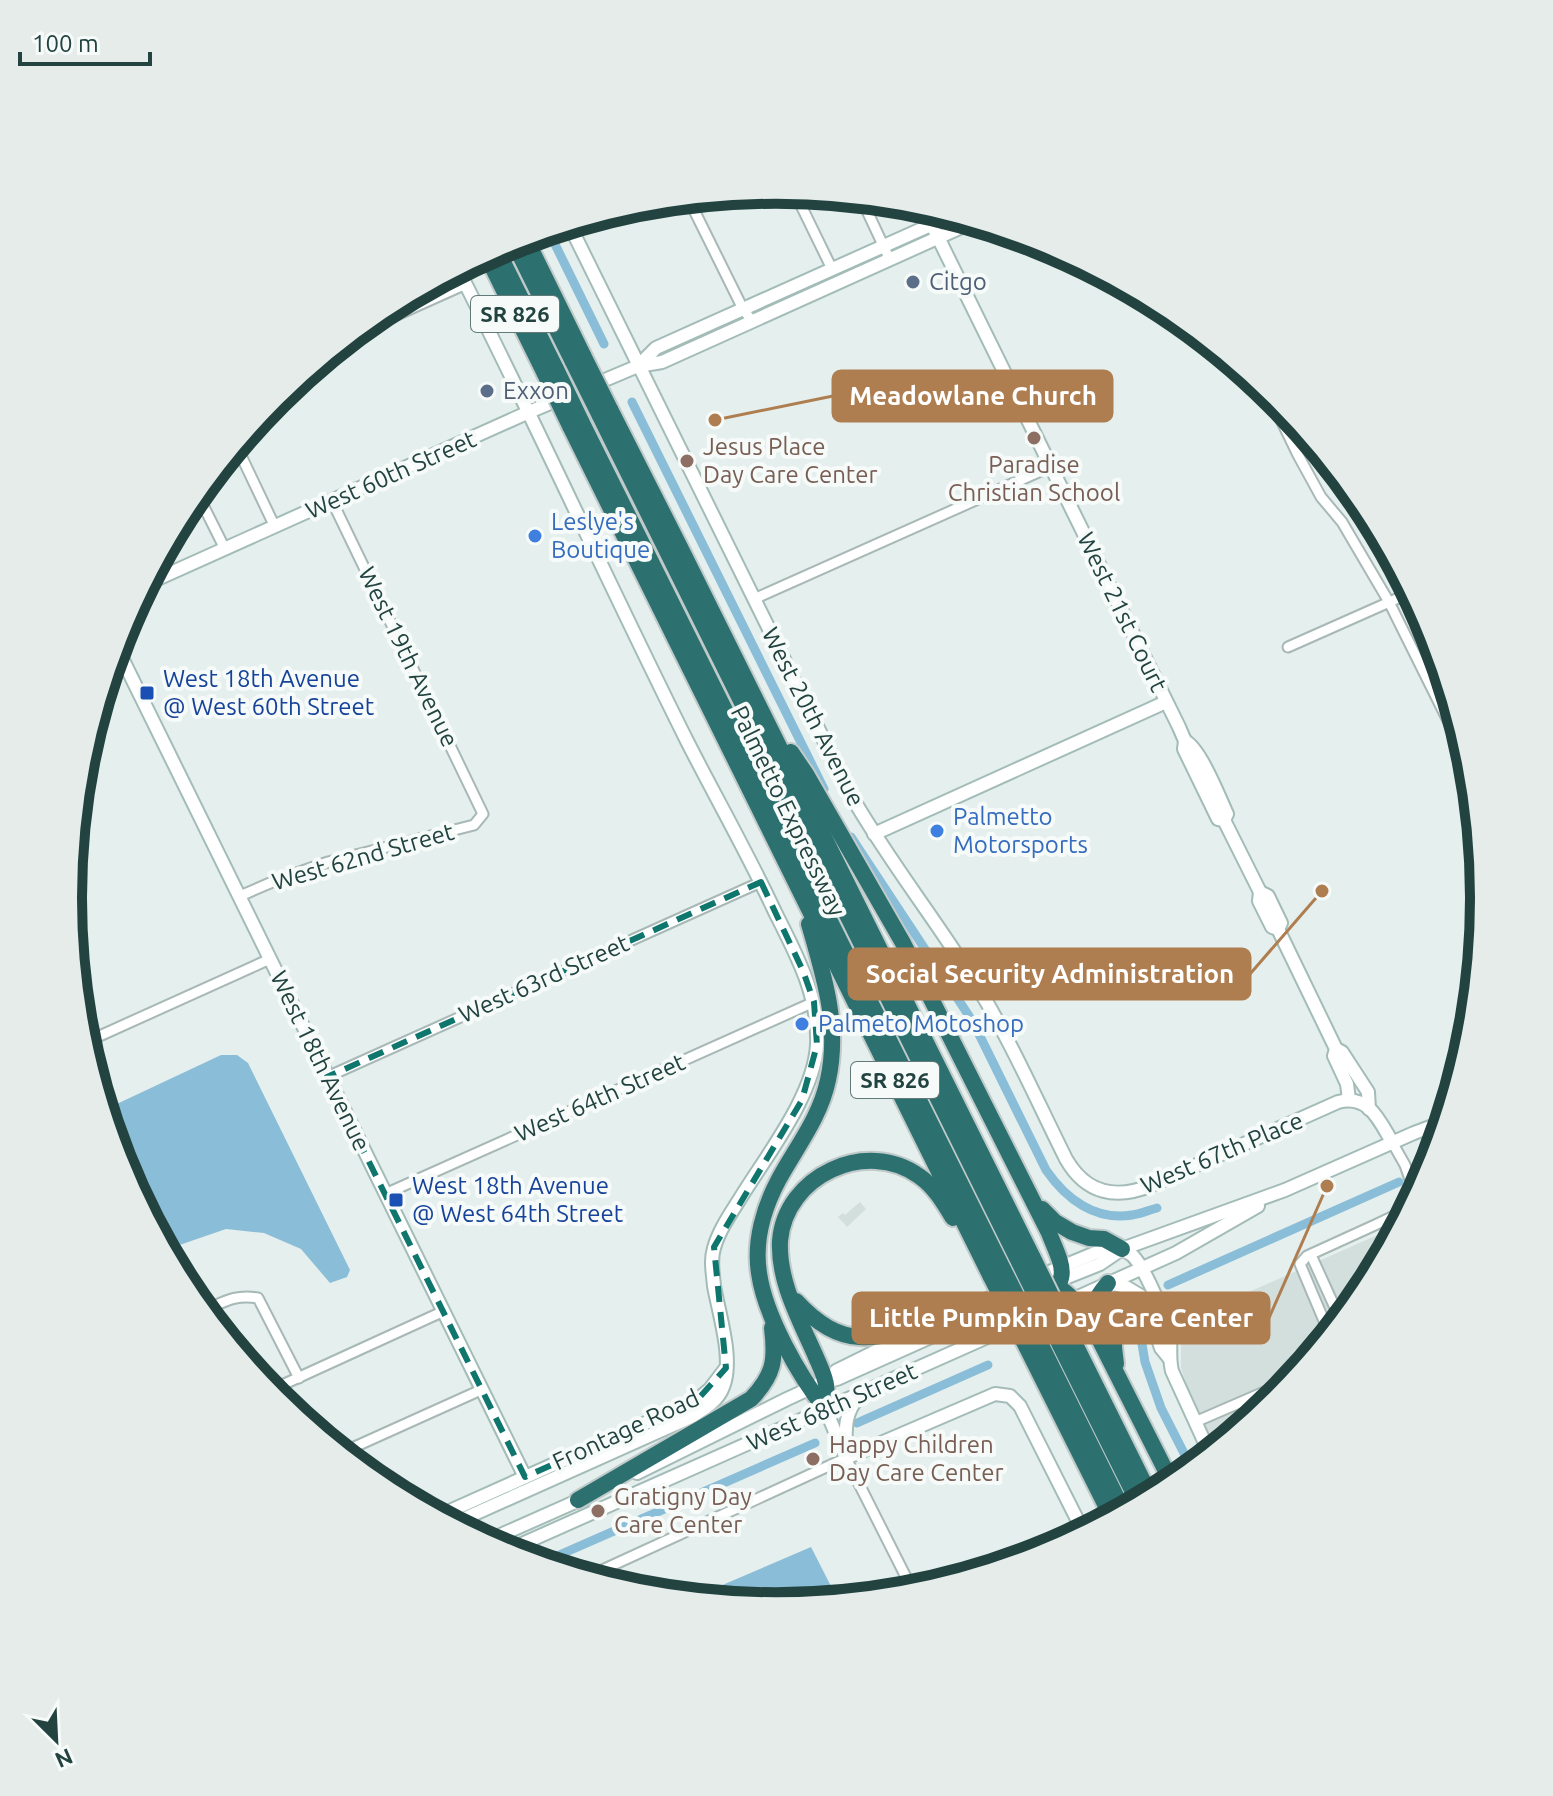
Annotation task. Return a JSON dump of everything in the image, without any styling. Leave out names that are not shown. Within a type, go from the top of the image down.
[{"type":"highway","name":"Palmetto Expressway","points":[[530,249],[604,411],[758,704],[1046,1337],[1108,1508]]},
{"type":"highway","points":[[520,253],[579,359]]},
{"type":"highway","points":[[501,260],[550,372]]},
{"type":"highway","name":"Palmetto Expressway","points":[[492,265],[576,423],[798,884],[1012,1267],[1046,1337],[1144,1486]]},
{"type":"highway","points":[[604,411],[1012,1267]]},
{"type":"highway","points":[[576,423],[1012,1267]]},
{"type":"highway","points":[[758,704],[806,774],[903,943],[1049,1233],[1058,1280],[1095,1331],[1166,1472]]},
{"type":"highway","points":[[798,884],[828,992],[833,1048],[828,1081],[818,1112],[768,1202],[757,1257],[769,1307],[785,1344],[809,1389],[826,1410]]},
{"type":"highway","points":[[826,1410],[826,1381],[789,1295],[780,1263],[780,1239],[785,1218],[805,1187],[841,1165],[882,1161],[918,1175],[944,1204],[1012,1267]]},
{"type":"highway","points":[[1033,1200],[1055,1222],[1072,1232],[1104,1239],[1122,1249]]},
{"type":"highway","points":[[1032,1317],[1058,1280]]},
{"type":"highway","points":[[1095,1331],[1093,1305],[1108,1283]]},
{"type":"highway","points":[[789,1295],[822,1325],[860,1338],[882,1337],[933,1323]]},
{"type":"highway","points":[[578,1500],[751,1399],[769,1376],[773,1363],[769,1307]]},
{"type":"highway","points":[[1116,1373],[1114,1342],[1118,1326],[1136,1317],[1154,1326]]},
{"type":"highway","points":[[1046,1337],[1133,1493]]},
{"type":"highway","points":[[1046,1337],[1119,1502]]},
{"type":"street","points":[[801,205],[832,269]]},
{"type":"street","points":[[693,208],[743,309],[752,321]]},
{"type":"street","points":[[866,209],[890,260]]},
{"type":"street","name":"West 60th Street","points":[[638,366],[656,348],[937,223]]},
{"type":"street","name":"West 21st Court","points":[[932,225],[1185,741],[1184,749],[1211,805],[1218,819],[1224,820],[1260,892],[1259,901],[1272,927],[1278,929],[1336,1049],[1342,1052],[1368,1092],[1369,1109],[1392,1142]]},
{"type":"street","name":"West 60th Street","points":[[161,577],[529,412],[638,366],[662,362],[959,228]]},
{"type":"street","name":"West 20th Avenue","points":[[574,234],[849,790],[874,834],[984,998],[1070,1165],[1094,1187]]},
{"type":"street","points":[[463,278],[687,741],[761,882],[803,971],[814,1002],[817,1045],[802,1100],[730,1215],[714,1247],[711,1265],[727,1349],[726,1368]]},
{"type":"street","points":[[409,309],[466,284]]},
{"type":"street","points":[[1282,422],[1319,494],[1342,522],[1389,602],[1447,719]]},
{"type":"street","points":[[241,456],[275,527]]},
{"type":"street","points":[[754,599],[1052,466]]},
{"type":"street","name":"West 19th Avenue","points":[[332,501],[483,814]]},
{"type":"street","points":[[203,506],[225,549]]},
{"type":"street","points":[[1288,647],[1402,597]]},
{"type":"street","name":"West 18th Avenue","points":[[124,662],[525,1477]]},
{"type":"street","points":[[874,834],[1166,702]]},
{"type":"street","name":"West 62nd Street","points":[[240,896],[328,862],[474,825],[483,814]]},
{"type":"street","name":"West 63rd Street","points":[[327,1077],[761,882]]},
{"type":"street","points":[[96,1038],[270,959]]},
{"type":"street","name":"West 64th Street","points":[[385,1194],[814,1002]]},
{"type":"street","name":"West 21st Court","points":[[1336,1049],[1334,1056],[1347,1084],[1349,1100]]},
{"type":"street","points":[[1349,1100],[1360,1101],[1369,1109]]},
{"type":"street","name":"West 67th Place","points":[[1094,1187],[1113,1193],[1138,1191],[1338,1102],[1349,1100]]},
{"type":"street","name":"West 68th Street","points":[[500,1535],[633,1475],[826,1381],[837,1379],[1058,1280],[1100,1251],[1122,1249],[1285,1190],[1432,1126]]},
{"type":"street","points":[[1392,1142],[1410,1180]]},
{"type":"street","name":"West 68th Street","points":[[522,1544],[1142,1269],[1176,1253],[1285,1190]]},
{"type":"street","points":[[1325,1324],[1300,1267],[1301,1261],[1393,1216]]},
{"type":"street","points":[[1122,1249],[1132,1255],[1142,1269],[1169,1331],[1169,1358],[1174,1376],[1205,1444]]},
{"type":"street","points":[[1311,1255],[1336,1309]]},
{"type":"street","name":"West 68th Street","points":[[826,1381],[834,1372],[933,1323],[1058,1280]]},
{"type":"street","points":[[1108,1283],[1126,1287],[1143,1300],[1161,1348],[1169,1358]]},
{"type":"street","points":[[215,1306],[234,1297],[258,1298],[299,1378]]},
{"type":"street","points":[[282,1385],[444,1311]]},
{"type":"street","name":"Frontage Road","points":[[451,1511],[697,1400],[726,1368]]},
{"type":"street","name":"Frontage Road","points":[[464,1518],[691,1417],[715,1400],[725,1385],[726,1368]]},
{"type":"street","points":[[353,1448],[483,1389]]},
{"type":"street","points":[[1195,1422],[1265,1392]]},
{"type":"street","points":[[846,1458],[848,1412],[862,1394]]},
{"type":"street","points":[[602,1570],[846,1458],[995,1394],[1010,1396],[1020,1406],[1079,1523]]},
{"type":"street","points":[[826,1410],[846,1458],[907,1580]]},
{"type":"street","points":[[513,1496],[521,1488],[525,1477]]},
{"type":"highlighted area","points":[[761,882],[803,971],[814,1002],[817,1045],[802,1100],[714,1247],[726,1368],[697,1400],[525,1477],[327,1077]]},
{"type":"shaded area","points":[[860,1202],[866,1209],[847,1227],[838,1217]]},
{"type":"shaded area","points":[[1385,1232],[1354,1284],[1299,1356],[1268,1389],[1211,1439],[1181,1368],[1184,1321]]},
{"type":"water","points":[[221,1055],[237,1055],[248,1063],[350,1270],[347,1277],[330,1283],[301,1249],[264,1233],[226,1229],[176,1246],[135,1164],[114,1105]]},
{"type":"water","points":[[811,1547],[833,1590],[776,1592],[712,1589]]},
{"type":"waterway","points":[[553,240],[604,344]]},
{"type":"waterway","points":[[632,402],[824,789]]},
{"type":"waterway","points":[[851,837],[973,1022],[1054,1181],[1072,1199],[1106,1215],[1132,1215],[1157,1208]]},
{"type":"waterway","points":[[1168,1285],[1399,1182]]},
{"type":"waterway","points":[[1139,1326],[1145,1362],[1161,1408],[1186,1458]]},
{"type":"waterway","points":[[857,1423],[988,1365]]},
{"type":"waterway","points":[[555,1557],[815,1443]]},
{"type":"place","name":"Citgo","points":[[913,282]]},
{"type":"place","name":"Exxon","points":[[487,391]]},
{"type":"place","name":"Meadowlane Church","points":[[715,420]]},
{"type":"place","name":"Paradise Christian School","points":[[1034,438]]},
{"type":"place","name":"Jesus Place Day Care Center","points":[[687,461]]},
{"type":"place","name":"Leslye's Boutique","points":[[535,536]]},
{"type":"place","name":"West 18th Avenue @ West 60th Street","points":[[147,693]]},
{"type":"place","name":"Palmetto Motorsports","points":[[937,831]]},
{"type":"place","name":"Social Security Administration","points":[[1322,891]]},
{"type":"place","name":"Palmeto Motoshop","points":[[802,1024]]},
{"type":"place","name":"Little Pumpkin Day Care Center","points":[[1327,1186]]},
{"type":"place","name":"West 18th Avenue @ West 64th Street","points":[[396,1200]]},
{"type":"place","name":"Happy Children Day Care Center","points":[[813,1459]]},
{"type":"place","name":"Gratigny Day Care Center","points":[[598,1511]]}]
